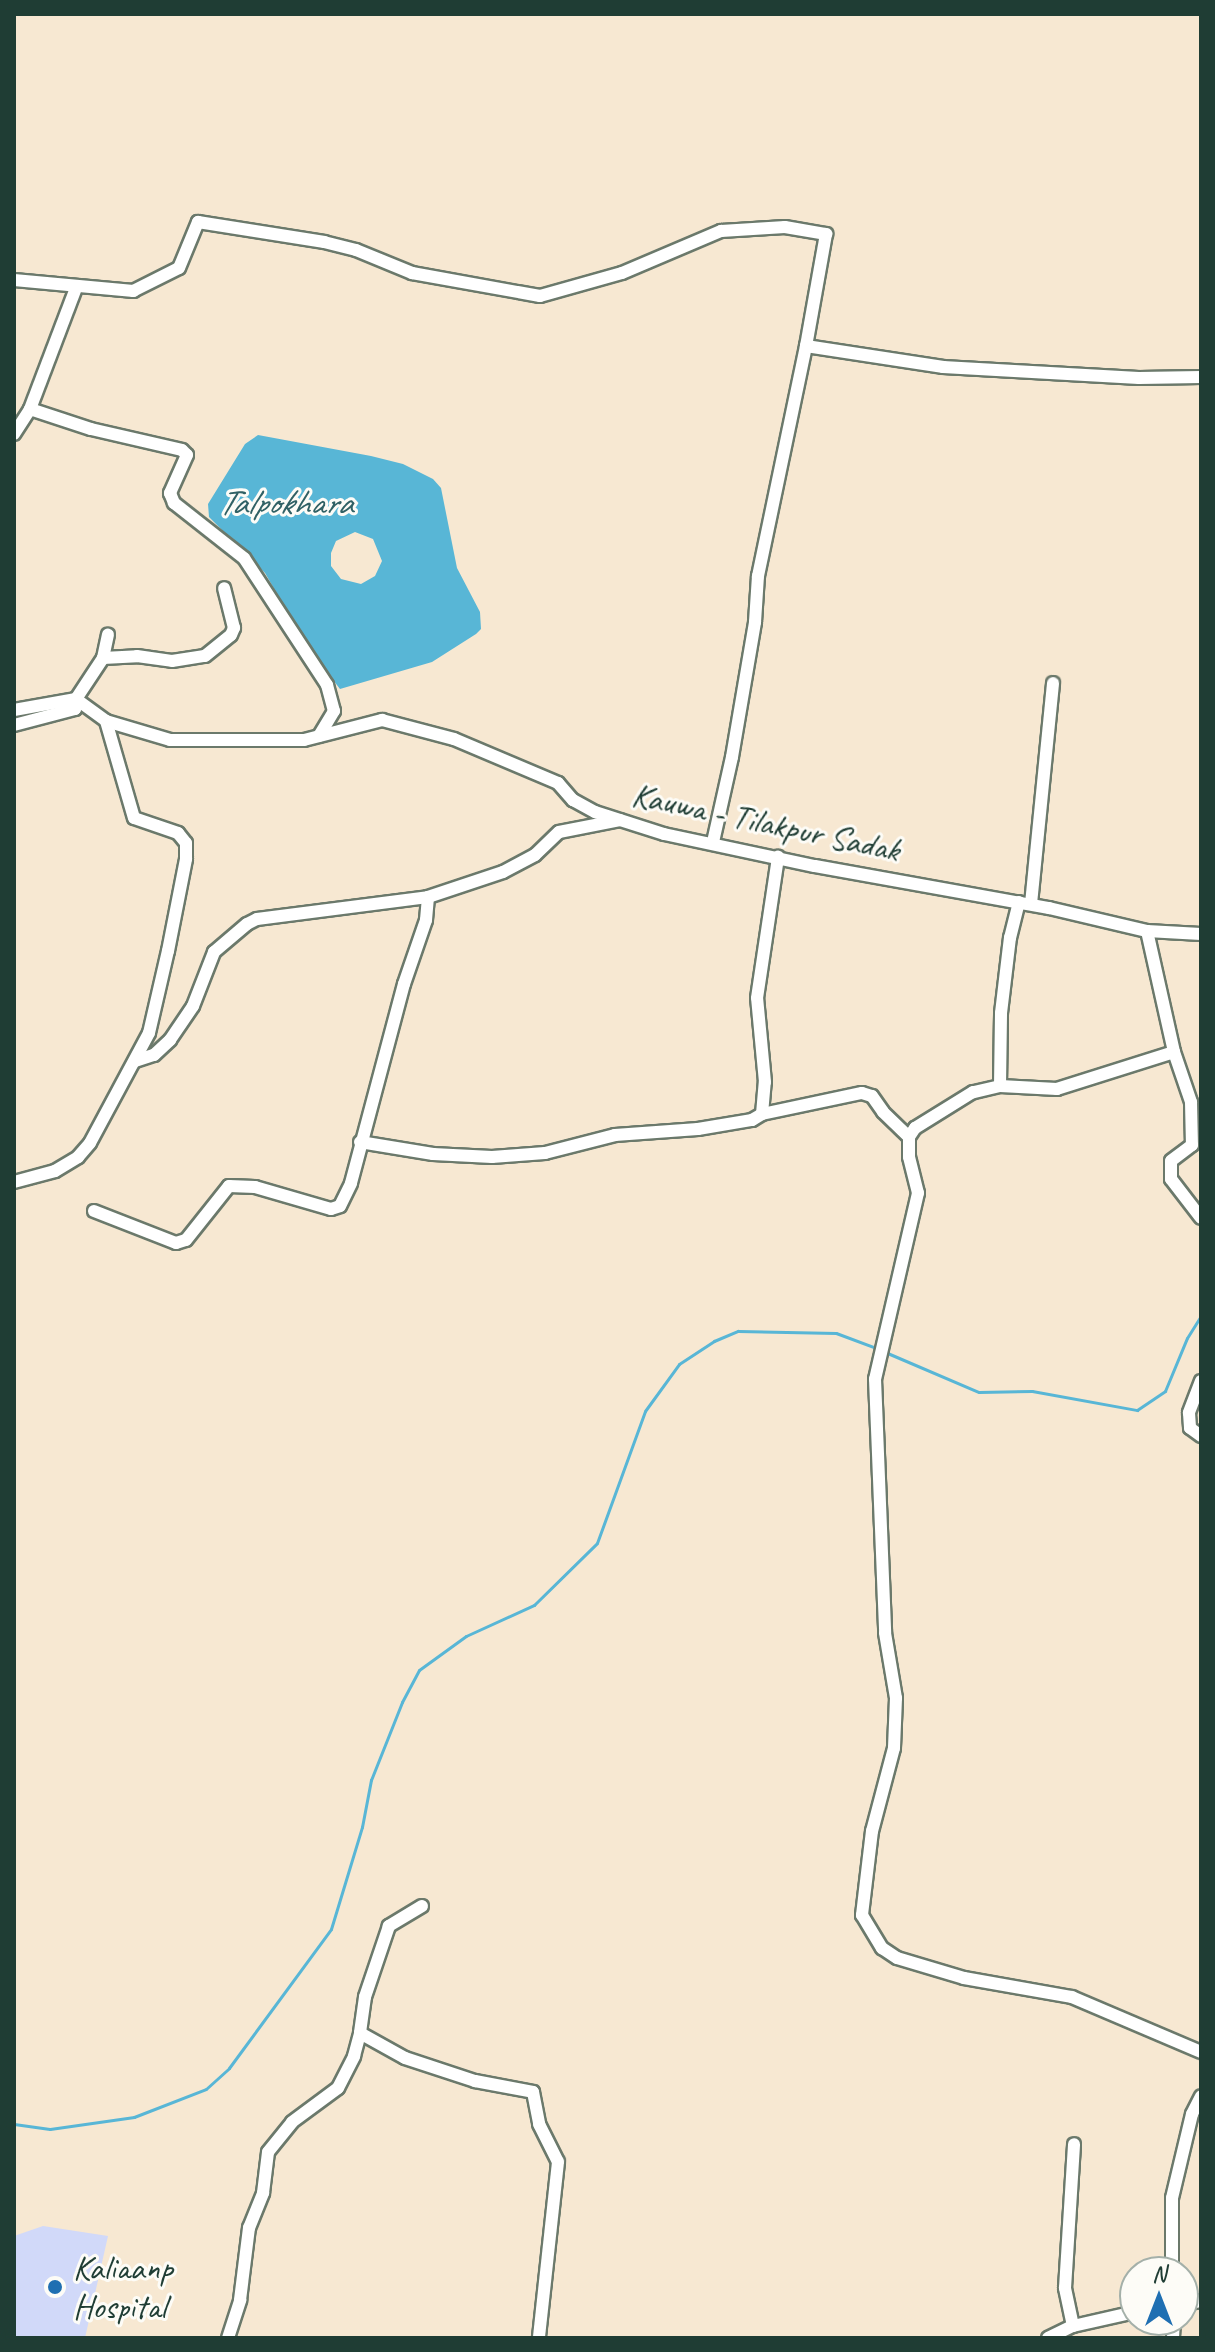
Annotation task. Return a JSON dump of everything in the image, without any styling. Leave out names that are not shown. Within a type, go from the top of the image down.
[{"type":"street","points":[[14,280],[133,291],[179,268],[198,222],[324,242],[356,250],[412,273],[540,296],[622,273],[721,231],[785,227],[826,234],[758,576],[755,622],[732,757],[713,842]]},
{"type":"street","points":[[14,434],[30,409],[76,288]]},
{"type":"street","points":[[806,346],[943,367],[1139,378],[1201,377]]},
{"type":"street","points":[[30,409],[91,429],[182,450],[187,455],[170,493],[174,503],[244,558],[327,685],[334,711],[319,736]]},
{"type":"street","points":[[103,658],[137,656],[172,661],[205,656],[231,635],[234,628],[224,588]]},
{"type":"street","points":[[14,725],[71,712],[103,658],[108,635]]},
{"type":"street","points":[[1000,1086],[1001,1013],[1010,938],[1025,903],[1053,683]]},
{"type":"street","points":[[14,710],[76,699]]},
{"type":"street","name":"Kauwa - Tilakpur Sadak","points":[[76,699],[106,721],[170,740],[304,740],[382,720],[454,739],[558,783],[573,800],[595,812],[664,834],[1025,903],[1147,931],[1201,934]]},
{"type":"street","points":[[14,1182],[55,1171],[78,1157],[90,1143],[149,1033],[168,951],[186,859],[186,843],[178,833],[134,818],[106,721]]},
{"type":"street","points":[[135,1061],[154,1055],[170,1040],[193,1006],[214,952],[257,919],[428,897],[503,872],[535,855],[559,832],[620,820]]},
{"type":"street","points":[[762,1114],[765,1082],[757,998],[778,857]]},
{"type":"street","points":[[94,1211],[176,1243],[186,1240],[229,1186],[255,1187],[331,1209],[340,1206],[346,1196],[385,1063],[404,984],[426,920],[428,897]]},
{"type":"street","points":[[1147,931],[1174,1052],[1191,1102],[1192,1145],[1171,1161],[1171,1179],[1201,1218]]},
{"type":"street","points":[[1174,1052],[1057,1089],[1000,1086],[973,1092],[915,1128],[909,1137],[909,1157],[918,1193],[875,1379],[885,1633],[896,1698],[894,1748],[877,1804],[863,1882],[862,1915],[882,1948],[897,1958],[964,1978],[1072,1997],[1201,2052]]},
{"type":"street","points":[[360,1142],[433,1154],[492,1157],[545,1153],[637,1132],[698,1129],[752,1120],[762,1114],[862,1093],[872,1096],[893,1124],[909,1137]]},
{"type":"street","points":[[1201,1381],[1189,1413],[1190,1428],[1201,1436]]},
{"type":"street","points":[[228,2338],[240,2300],[249,2228],[263,2193],[268,2152],[292,2122],[338,2088],[354,2056],[365,1997],[389,1926],[422,1906]]},
{"type":"street","points":[[360,2033],[405,2058],[475,2081],[533,2092],[539,2124],[558,2162],[539,2338]]},
{"type":"street","points":[[1172,2256],[1172,2198],[1192,2114],[1201,2096]]},
{"type":"street","points":[[1073,2326],[1065,2288],[1074,2144]]},
{"type":"street","points":[[1052,2338],[1073,2326],[1119,2316]]},
{"type":"shaded area","name":"Kaliaanp Hospital","points":[[43,2226],[108,2236],[85,2338],[14,2338],[14,2236]]},
{"type":"water","name":"Talpokhara","points":[[258,435],[371,456],[403,464],[433,479],[441,488],[457,568],[480,612],[481,629],[432,662],[340,689],[307,646],[265,573],[209,517],[208,504],[245,444]],"holes":[[[355,532],[373,539],[382,561],[375,576],[361,584],[341,579],[331,566],[331,553],[336,541]]]},
{"type":"waterway","points":[[885,1352],[979,1392],[1032,1391],[1137,1410],[1165,1391],[1187,1338],[1201,1316]]},
{"type":"waterway","points":[[14,2124],[50,2129],[134,2117],[206,2089],[229,2068],[331,1929],[362,1827],[371,1780],[402,1702],[419,1670],[466,1636],[534,1605],[597,1543],[645,1411],[679,1364],[714,1341],[738,1331],[836,1333],[879,1349]]},
{"type":"place","name":"Kaliaanp Hospital","points":[[55,2287]]}]
